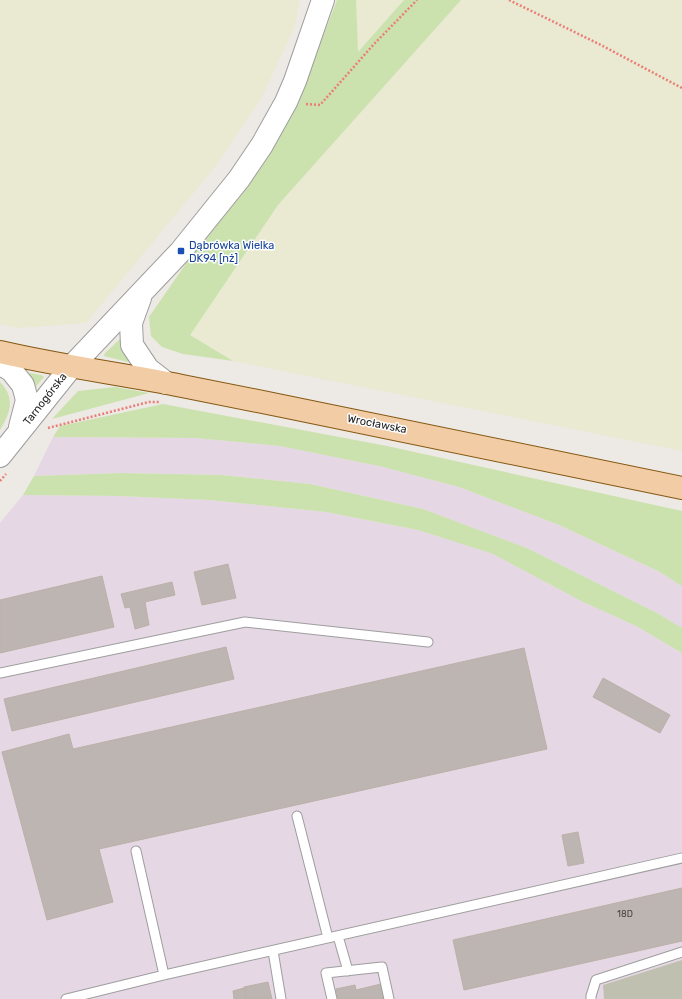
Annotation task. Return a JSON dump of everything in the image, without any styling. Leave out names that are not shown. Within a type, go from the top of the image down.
[{"type":"main road","name":"Wrocławska","points":[[0,352],[30,359],[166,383],[448,438],[682,488]]},
{"type":"street","name":"Tarnogórska","points":[[0,456],[72,366],[141,295],[181,251],[239,179],[262,145],[286,102],[295,81],[323,0]]},
{"type":"street","points":[[141,295],[131,323],[132,345],[148,369],[166,383]]},
{"type":"street","name":"Tarnogórska","points":[[0,364],[11,370],[23,386],[27,400],[19,432]]},
{"type":"lane","points":[[0,673],[245,622],[428,642]]},
{"type":"lane","points":[[297,816],[328,938]]},
{"type":"lane","points":[[136,850],[164,975]]},
{"type":"lane","points":[[66,999],[164,975],[682,858]]},
{"type":"lane","points":[[338,936],[348,971]]},
{"type":"lane","points":[[273,951],[281,999]]},
{"type":"lane","points":[[591,999],[596,980],[682,952]]},
{"type":"lane","points":[[332,999],[326,973],[382,967],[389,999]]},
{"type":"path","points":[[286,102],[320,105],[375,43],[417,0]]},
{"type":"path","points":[[509,0],[599,44],[682,88]]},
{"type":"shaded area","points":[[0,0],[300,0],[294,28],[262,97],[215,167],[86,323],[18,328],[0,324]]},
{"type":"shaded area","points":[[356,0],[404,0],[357,53]]},
{"type":"shaded area","points":[[461,0],[682,0],[682,451],[233,361],[189,335],[278,205]]},
{"type":"shaded area","points":[[53,437],[196,438],[280,446],[379,466],[459,487],[559,525],[660,572],[682,586],[682,628],[657,613],[529,549],[423,509],[310,484],[222,475],[121,473],[34,476]]},
{"type":"shaded area","points":[[23,495],[119,496],[209,500],[326,512],[418,530],[493,554],[581,601],[636,626],[682,653],[682,999],[0,999],[0,523]]},
{"type":"shaded area","points":[[682,960],[682,999],[604,999],[603,985]]},
{"type":"green space","points":[[337,0],[356,0],[358,52],[404,0],[461,0],[278,205],[190,335],[233,361],[183,354],[162,347],[151,336],[149,317],[246,177],[309,73]]},
{"type":"green space","points":[[120,339],[129,360],[128,362],[104,356],[105,353]]},
{"type":"green space","points":[[24,372],[41,375],[44,377],[32,391]]},
{"type":"green space","points":[[0,382],[8,394],[10,406],[9,412],[0,430]]},
{"type":"green space","points":[[115,387],[149,393],[52,419],[78,391]]},
{"type":"green space","points":[[163,404],[387,446],[682,511],[682,586],[660,572],[559,525],[459,487],[379,466],[280,446],[196,438],[53,437],[60,426]]},
{"type":"green space","points":[[121,473],[222,475],[310,484],[423,509],[529,549],[657,613],[682,628],[682,653],[636,626],[581,601],[493,554],[418,530],[326,512],[209,500],[119,496],[23,495],[34,476]]},
{"type":"building","points":[[228,564],[236,598],[202,605],[194,572]]},
{"type":"building","points":[[102,576],[114,627],[0,653],[0,600]]},
{"type":"building","points":[[172,582],[175,595],[145,602],[149,625],[135,629],[130,607],[125,608],[121,594]]},
{"type":"building","points":[[226,647],[234,679],[12,731],[4,699]]},
{"type":"building","points":[[524,648],[547,749],[99,849],[113,902],[47,920],[2,752],[69,734],[73,749]]},
{"type":"building","points":[[603,678],[670,715],[660,733],[593,697]]},
{"type":"building","points":[[578,832],[584,863],[568,866],[562,835]]},
{"type":"building","points":[[682,888],[682,941],[464,990],[453,940]]},
{"type":"building","points":[[268,982],[272,999],[247,999],[244,987]]},
{"type":"building","points":[[381,984],[384,999],[338,999],[336,989],[355,985],[356,990]]},
{"type":"building","points":[[244,988],[247,999],[234,999],[233,991]]},
{"type":"place","name":"Dąbrówka Wielka DK94 [nż]","points":[[181,251]]}]
